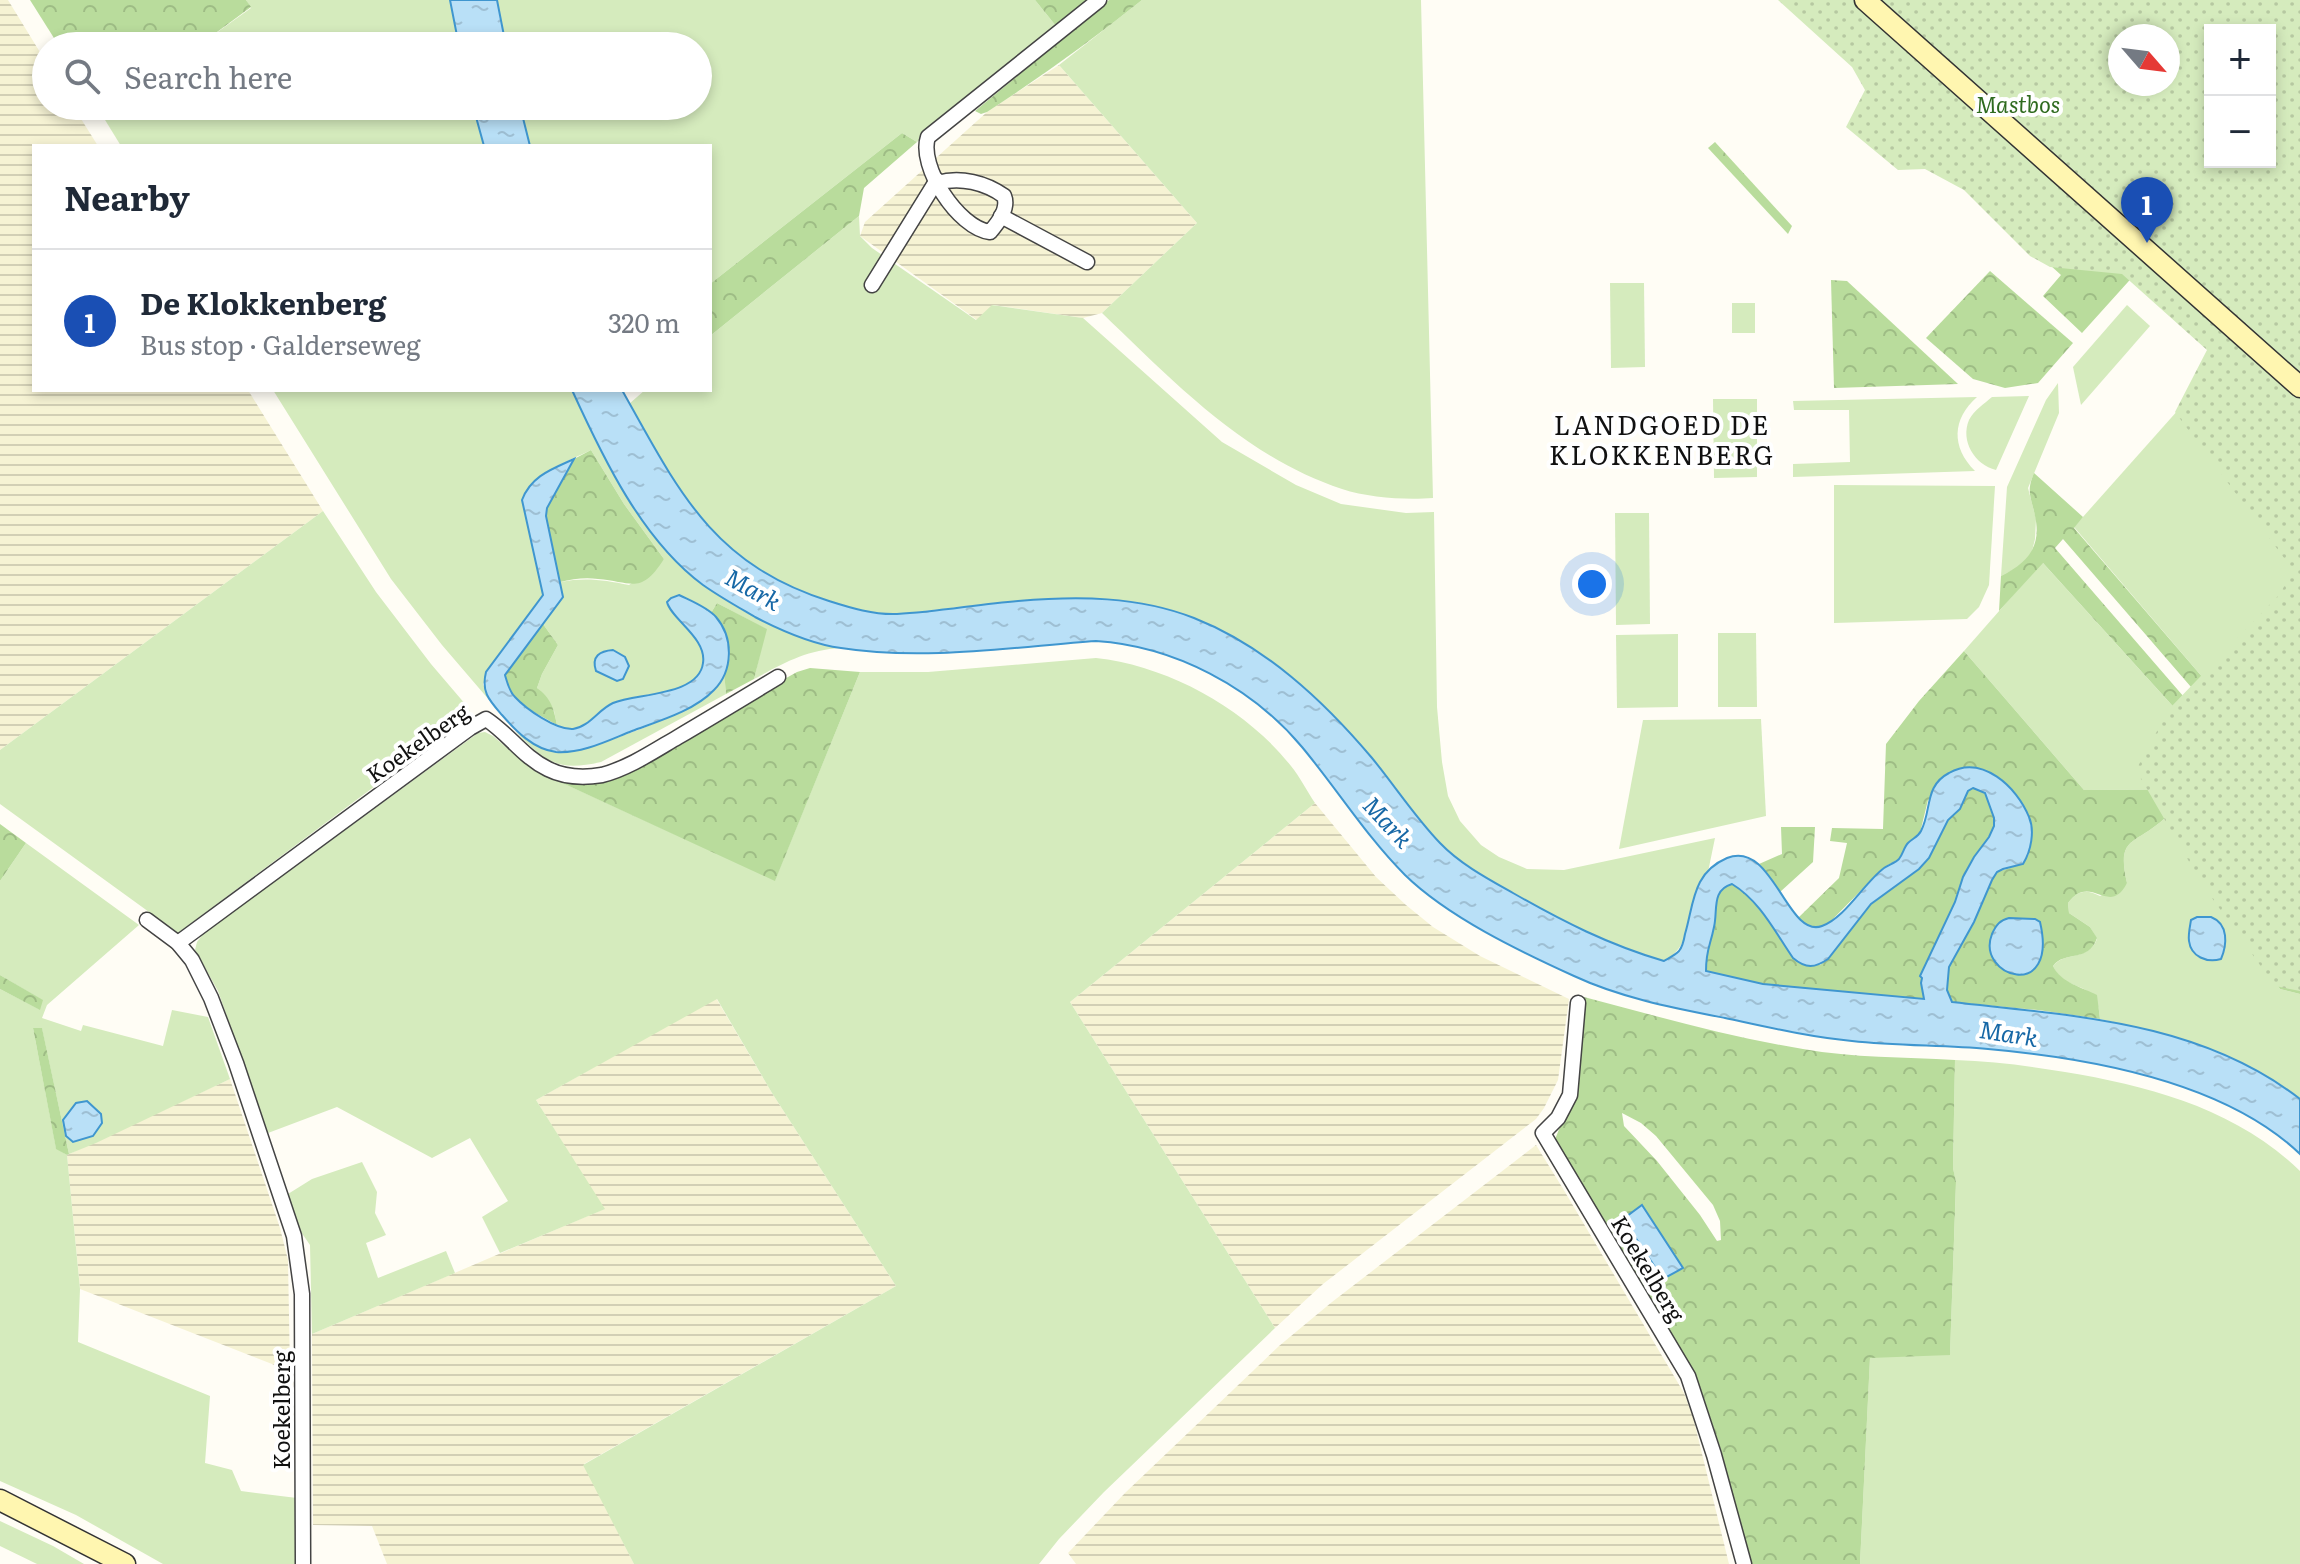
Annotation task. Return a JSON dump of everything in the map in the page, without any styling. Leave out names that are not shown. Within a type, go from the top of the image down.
[{"type":"street","points":[[872,285],[938,182],[978,183],[1004,196],[1006,202],[1001,216],[990,232],[979,230],[959,215],[938,182],[925,153],[928,137],[1099,0]]},
{"type":"street","points":[[1865,0],[2300,387]]},
{"type":"street","points":[[1001,216],[1087,262]]},
{"type":"street","name":"Koekelberg","points":[[178,943],[457,737],[486,719],[504,730],[526,755],[547,769],[582,777],[603,774],[631,764],[778,677]]},
{"type":"street","name":"Koekelberg","points":[[147,920],[178,943],[192,960],[211,998],[294,1236],[302,1294],[303,1564]]},
{"type":"street","name":"Koekelberg","points":[[1578,1003],[1570,1095],[1558,1118],[1543,1133],[1688,1376],[1744,1564]]},
{"type":"street","points":[[0,1500],[125,1564]]},
{"type":"shaded area","points":[[0,0],[8,0],[32,39],[32,120],[82,120],[97,144],[32,144],[32,392],[249,392],[323,511],[0,750]]},
{"type":"shaded area","points":[[1059,65],[1197,223],[1102,313],[1083,318],[993,305],[977,320],[860,236],[865,222],[987,112]]},
{"type":"shaded area","points":[[1315,803],[1376,877],[1433,927],[1480,956],[1569,999],[1558,1080],[1536,1119],[1323,1284],[1275,1328],[1070,1002]]},
{"type":"shaded area","points":[[716,998],[772,1093],[896,1286],[584,1464],[634,1564],[387,1564],[372,1526],[313,1525],[312,1334],[604,1209],[536,1100]]},
{"type":"shaded area","points":[[230,1079],[288,1260],[290,1371],[80,1289],[67,1155]]},
{"type":"shaded area","points":[[1536,1145],[1684,1393],[1693,1417],[1729,1564],[1076,1564],[1068,1553],[1125,1493],[1279,1346]]},
{"type":"green space","points":[[30,0],[246,0],[251,7],[217,32],[50,32]]},
{"type":"green space","points":[[246,0],[450,0],[456,32],[218,32],[251,8]]},
{"type":"green space","points":[[497,0],[1035,0],[1056,26],[917,142],[902,133],[712,282],[712,144],[530,144],[524,120],[712,120],[712,32],[503,32]]},
{"type":"green space","points":[[1035,0],[1087,0],[1056,26]]},
{"type":"green space","points":[[1109,0],[1142,0],[1007,99],[987,112],[981,114],[975,111]]},
{"type":"green space","points":[[1142,0],[1421,0],[1433,498],[1388,498],[1353,492],[1307,475],[1274,458],[1184,391],[1102,313],[1197,223],[1059,65]]},
{"type":"green space","name":"Mastbos","points":[[1778,0],[2300,0],[2300,991],[2275,986],[2202,884],[2136,770],[2169,709],[2280,594],[2293,570],[2175,412],[2207,350],[2122,274],[2050,267],[2030,256],[1964,190],[1925,169],[1898,170],[1846,127],[1865,90],[1852,67]]},
{"type":"green space","points":[[105,120],[477,120],[483,144],[120,144]]},
{"type":"green space","points":[[902,133],[917,142],[864,188],[859,216],[712,334],[712,282]]},
{"type":"green space","points":[[1715,142],[1792,226],[1788,234],[1708,148]]},
{"type":"green space","points":[[1950,174],[2146,262],[2082,333],[2043,296],[2061,275]]},
{"type":"green space","points":[[859,216],[860,236],[872,248],[976,320],[992,305],[1083,318],[1222,442],[1296,485],[1341,504],[1406,513],[1434,512],[1437,707],[1448,796],[1460,821],[1481,845],[1527,869],[1564,870],[1715,838],[1708,872],[1704,875],[1677,951],[1664,961],[1608,941],[1538,908],[1470,867],[1432,835],[1358,744],[1243,646],[1194,618],[1152,605],[1087,598],[1043,599],[901,614],[879,613],[828,601],[790,586],[757,568],[730,548],[707,525],[668,470],[629,404],[643,392],[712,392],[712,334]]},
{"type":"green space","points":[[1990,271],[2073,343],[2038,383],[2005,388],[1973,379],[1926,338]]},
{"type":"green space","points":[[1831,280],[1847,281],[1958,384],[1834,388]]},
{"type":"green space","points":[[1610,283],[1644,283],[1645,367],[1611,368]]},
{"type":"green space","points":[[1732,303],[1755,303],[1755,333],[1732,333]]},
{"type":"green space","points":[[2127,305],[2150,326],[2081,405],[2073,367]]},
{"type":"green space","points":[[2058,383],[2059,413],[2028,488],[2036,519],[2031,555],[2019,567],[2001,576],[2007,487],[2046,400]]},
{"type":"green space","points":[[274,392],[573,392],[618,481],[644,521],[673,555],[706,586],[744,611],[789,632],[841,648],[806,654],[754,679],[766,629],[717,603],[711,613],[696,603],[671,598],[667,602],[669,608],[690,630],[700,647],[703,665],[698,675],[677,688],[610,704],[581,726],[566,728],[557,725],[554,711],[537,688],[558,645],[543,624],[563,597],[560,582],[595,580],[629,585],[664,559],[624,504],[591,450],[542,475],[522,500],[543,595],[500,652],[483,684],[490,701],[391,579]]},
{"type":"green space","points":[[2029,396],[1996,470],[1988,467],[1976,458],[1968,444],[1966,436],[1971,416],[1992,397]]},
{"type":"green space","points":[[1977,397],[1963,414],[1958,433],[1962,452],[1975,471],[1793,477],[1793,464],[1850,462],[1849,410],[1794,410],[1793,401]]},
{"type":"green space","points":[[1713,399],[1757,399],[1757,477],[1714,478]]},
{"type":"green space","points":[[2179,409],[2300,563],[2300,595],[2204,679],[2074,527]]},
{"type":"green space","points":[[591,450],[624,504],[664,559],[642,582],[636,584],[588,578],[560,582],[547,508],[574,459]]},
{"type":"green space","points":[[2034,473],[2083,517],[2074,528],[2204,679],[2300,813],[2063,539],[2055,548],[2300,831],[2300,994],[2280,989],[2170,818],[2165,818],[2126,849],[2124,868],[2127,883],[2120,893],[2106,897],[2084,892],[2068,903],[2069,913],[2090,927],[2097,938],[2088,951],[2064,958],[2053,966],[2066,981],[2097,995],[2100,1019],[1952,1002],[1947,990],[1949,967],[1974,922],[1992,880],[1997,872],[2013,867],[2028,856],[2030,847],[2028,816],[2016,796],[1995,775],[1928,800],[1920,833],[1909,842],[1900,858],[1883,868],[1829,923],[1813,927],[1798,918],[1839,878],[1847,843],[1830,841],[1832,828],[1883,829],[1886,744],[1964,651],[2084,790],[2248,789],[2043,563],[1999,611],[2001,576],[2018,566],[2034,545],[2037,527],[2030,490]]},
{"type":"green space","points":[[1834,485],[1995,486],[1989,585],[1979,607],[1967,619],[1834,623]]},
{"type":"green space","points":[[323,511],[376,592],[466,705],[469,716],[178,933],[0,804],[0,750]]},
{"type":"green space","points":[[1615,513],[1649,513],[1650,624],[1616,625]]},
{"type":"green space","points":[[2042,562],[2248,789],[2084,790],[1964,651]]},
{"type":"green space","points":[[717,603],[767,629],[754,679],[726,694],[725,671],[729,648],[723,628],[711,613]]},
{"type":"green space","points":[[543,624],[558,645],[537,688],[551,704],[557,725],[512,695],[505,675]]},
{"type":"green space","points":[[1718,633],[1756,633],[1757,707],[1718,707]]},
{"type":"green space","points":[[1678,634],[1678,707],[1617,708],[1616,635]]},
{"type":"green space","points":[[1096,658],[1151,670],[1229,709],[1273,745],[1315,803],[1070,1002],[1275,1328],[1104,1492],[1039,1564],[634,1564],[583,1465],[896,1286],[772,1093],[717,999],[536,1100],[605,1209],[500,1253],[482,1217],[508,1201],[470,1138],[432,1158],[337,1107],[268,1133],[218,991],[195,950],[197,942],[203,934],[478,733],[485,732],[532,769],[775,880],[860,672],[928,672]]},
{"type":"green space","points":[[810,668],[860,672],[775,881],[558,781],[588,783],[605,779],[797,672]]},
{"type":"green space","points":[[725,674],[726,694],[601,762],[573,766],[553,762],[515,731],[533,744],[549,750],[568,751],[588,747],[638,730],[685,709],[715,690]]},
{"type":"green space","points":[[1761,719],[1766,816],[1619,849],[1643,720]]},
{"type":"green space","points":[[1973,788],[1985,792],[1994,826],[1963,877],[1922,977],[1924,999],[1763,984],[1706,971],[1706,952],[1714,927],[1718,896],[1732,884],[1759,908],[1793,958],[1820,965],[1871,904],[1919,869],[1948,820],[1960,809],[1968,791]]},
{"type":"green space","points":[[2165,818],[2170,818],[2280,989],[2300,994],[2300,1099],[2254,1070],[2205,1048],[2100,1019],[2094,997],[2066,981],[2053,966],[2058,961],[2088,950],[2097,939],[2090,927],[2069,913],[2068,903],[2079,893],[2090,892],[2100,896],[2127,883],[2124,868],[2126,849]]},
{"type":"green space","points":[[0,824],[26,843],[0,881]]},
{"type":"green space","points":[[1781,827],[1815,827],[1813,862],[1780,892],[1759,864],[1782,854]]},
{"type":"green space","points":[[26,843],[139,925],[47,1005],[42,1018],[81,1031],[83,1025],[163,1046],[172,1010],[208,1017],[230,1079],[69,1154],[42,1029],[33,1028],[56,1148],[67,1155],[80,1289],[78,1342],[210,1396],[205,1463],[232,1470],[241,1491],[297,1498],[295,1564],[163,1564],[76,1515],[0,1481],[0,989],[39,1009],[42,1000],[0,975],[0,881]]},
{"type":"green space","points":[[0,975],[43,1000],[40,1010],[0,989]]},
{"type":"green space","points":[[1584,997],[1720,1032],[1803,1049],[1860,1056],[1955,1060],[1953,1168],[1956,1182],[1950,1355],[1870,1358],[1860,1564],[1751,1564],[1721,1450],[1700,1387],[1554,1142],[1569,1104],[1579,1053]],"holes":[[[1622,1113],[1656,1136],[1713,1205],[1720,1221],[1721,1240],[1717,1241],[1657,1161],[1624,1126]],[[1641,1206],[1683,1268],[1663,1279],[1623,1220]]]},
{"type":"green space","points":[[33,1028],[42,1028],[67,1155],[56,1149]]},
{"type":"green space","points":[[1955,1060],[2051,1070],[2160,1093],[2220,1116],[2248,1131],[2300,1171],[2300,1564],[1860,1564],[1870,1357],[1950,1354],[1956,1183],[1953,1168]]},
{"type":"green space","points":[[362,1162],[377,1192],[375,1213],[386,1235],[366,1243],[378,1278],[446,1251],[455,1273],[312,1334],[310,1245],[299,1229],[288,1194],[312,1179]]},
{"type":"green space","points":[[0,1521],[84,1564],[37,1564],[0,1546]]},
{"type":"water","points":[[450,0],[497,0],[503,32],[456,32]]},
{"type":"water","points":[[477,120],[524,120],[530,144],[483,144]]},
{"type":"water","name":"Mark","points":[[573,392],[623,392],[681,491],[727,544],[755,566],[789,585],[829,601],[871,612],[897,614],[1040,599],[1107,599],[1173,611],[1220,630],[1269,659],[1334,716],[1372,758],[1431,833],[1456,858],[1568,923],[1624,948],[1664,961],[1681,947],[1696,890],[1716,864],[1727,858],[1743,856],[1756,862],[1799,918],[1810,926],[1822,926],[1839,916],[1877,874],[1899,859],[1921,831],[1932,792],[1941,778],[1961,768],[1986,771],[2016,795],[2031,823],[2031,841],[2023,864],[1997,872],[1949,967],[1947,990],[1952,1002],[2134,1026],[2220,1053],[2261,1073],[2300,1099],[2300,1154],[2269,1129],[2234,1108],[2195,1091],[2112,1067],[2028,1053],[1820,1037],[1667,1006],[1592,984],[1485,932],[1422,890],[1377,844],[1282,725],[1260,706],[1210,673],[1154,651],[1096,641],[968,652],[904,653],[841,648],[786,632],[722,598],[681,566],[643,521],[611,470]],"holes":[[[1973,788],[1985,793],[1994,818],[1989,837],[1963,877],[1955,902],[1920,976],[1924,999],[1763,984],[1706,971],[1718,896],[1725,887],[1732,884],[1751,899],[1793,958],[1806,966],[1819,964],[1828,959],[1871,904],[1919,869],[1929,858],[1948,820],[1960,809],[1968,791]]]},
{"type":"water","points":[[574,459],[547,508],[546,516],[563,597],[505,675],[513,695],[542,718],[573,729],[584,725],[613,703],[666,692],[691,682],[699,674],[703,654],[700,645],[667,602],[679,595],[704,607],[716,617],[726,635],[729,654],[720,682],[697,704],[595,746],[556,752],[532,743],[513,727],[490,700],[485,690],[485,679],[486,672],[543,595],[522,500],[537,479]]},
{"type":"water","points":[[613,650],[625,657],[629,666],[623,679],[617,681],[596,671],[595,666],[598,655]]},
{"type":"water","points":[[2211,917],[2224,930],[2221,959],[2205,959],[2196,955],[2190,947],[2191,920]]},
{"type":"water","points":[[2009,918],[2040,922],[2043,948],[2038,964],[2029,973],[2017,974],[2005,970],[1995,962],[1990,949],[1995,928]]},
{"type":"water","points":[[87,1101],[101,1114],[102,1123],[93,1136],[73,1142],[66,1136],[63,1120],[76,1103]]},
{"type":"water","points":[[1642,1205],[1683,1268],[1663,1279],[1623,1219]]},
{"type":"place","name":"De Klokkenberg","points":[[2147,243]]},
{"type":"district","name":"LANDGOED DE KLOKKENBERG","points":[[1662,438]]}]
